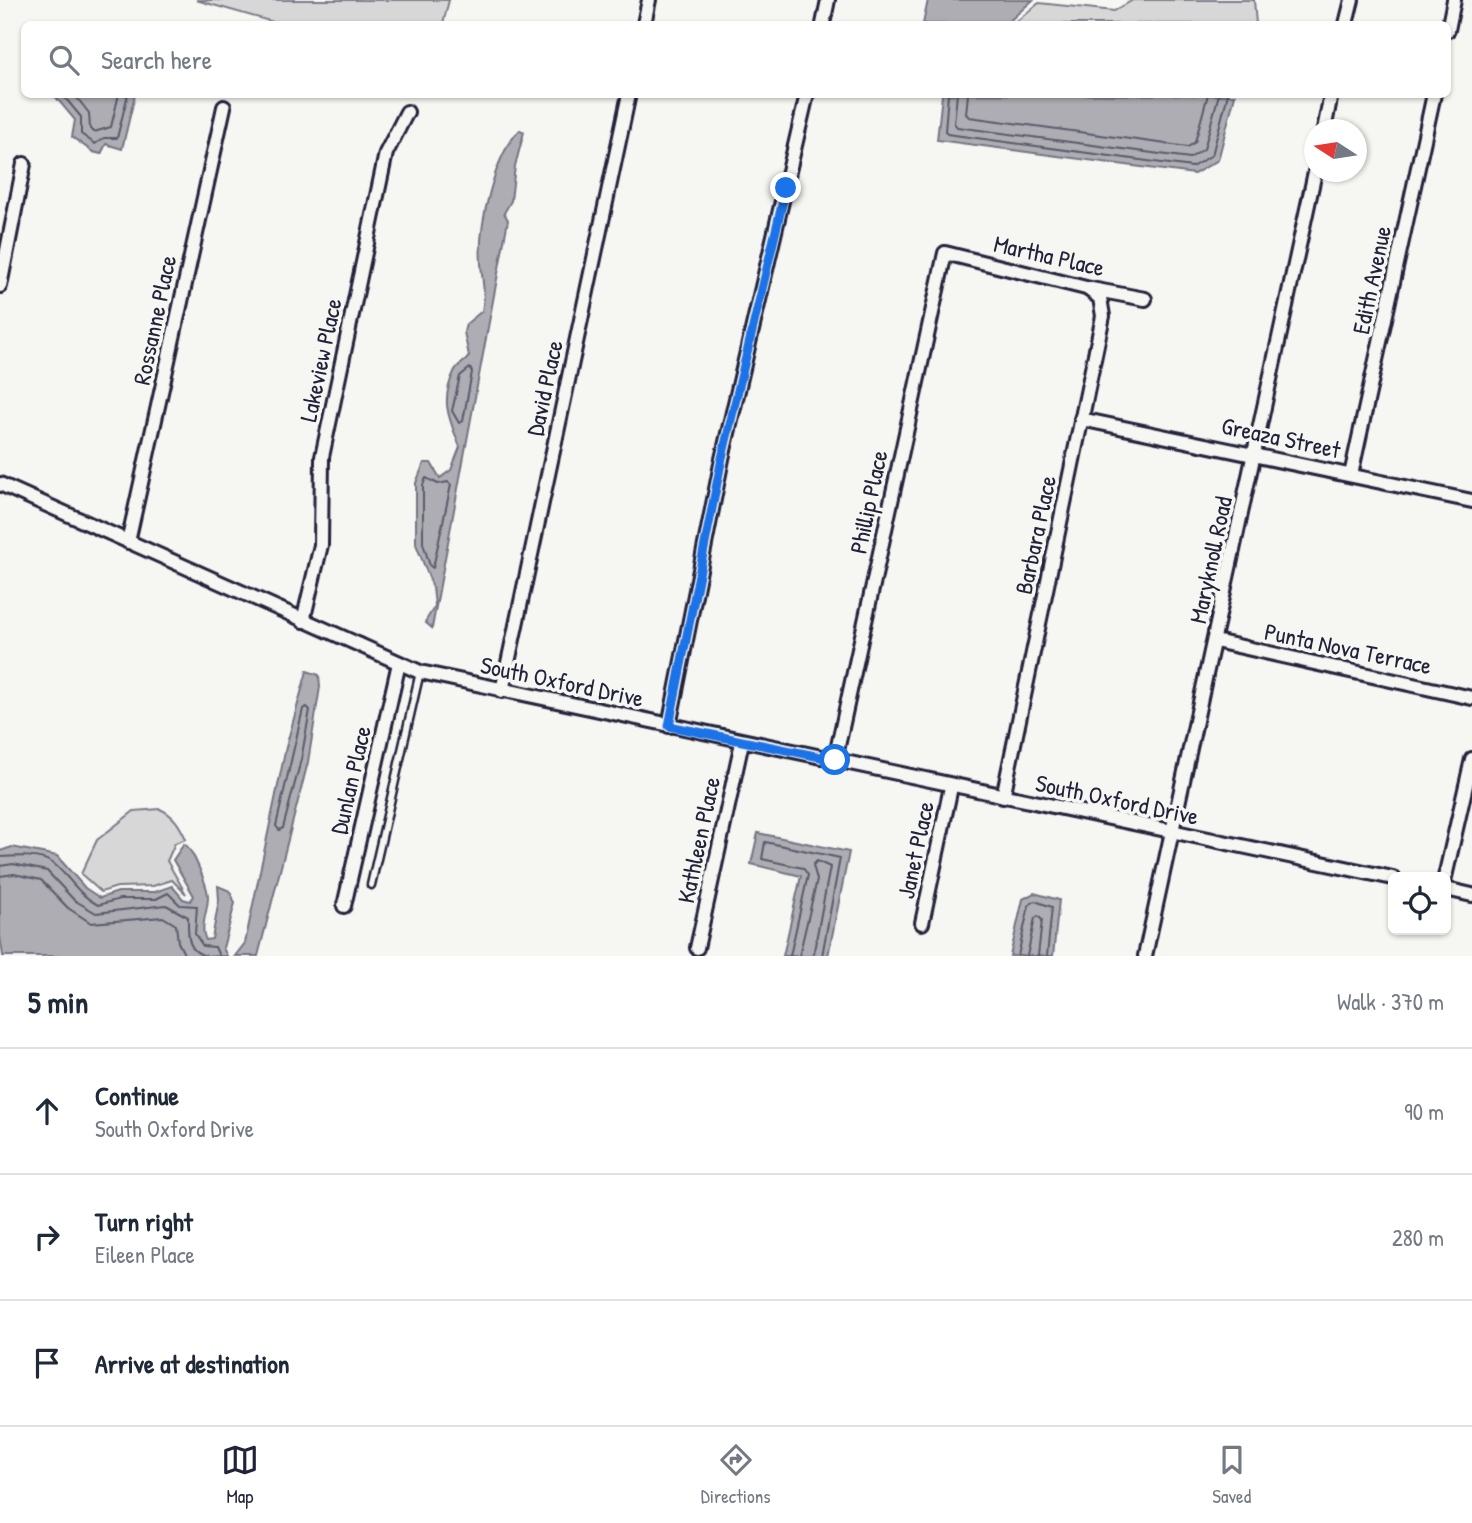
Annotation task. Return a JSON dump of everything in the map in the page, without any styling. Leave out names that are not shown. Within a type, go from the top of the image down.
[{"type":"street","points":[[645,21],[649,0]]},
{"type":"street","points":[[823,21],[828,0]]},
{"type":"street","points":[[1347,21],[1352,0]]},
{"type":"street","points":[[1449,21],[1454,0]]},
{"type":"street","name":"David Place","points":[[502,691],[628,98]]},
{"type":"street","points":[[669,726],[722,458],[806,98]]},
{"type":"street","points":[[1326,119],[1330,98]]},
{"type":"street","name":"Edith Avenue","points":[[1352,475],[1433,98]]},
{"type":"street","name":"Rossanne Place","points":[[128,542],[223,107]]},
{"type":"street","name":"Lakeview Place","points":[[303,621],[321,545],[322,457],[386,153],[407,112]]},
{"type":"street","points":[[0,286],[24,164]]},
{"type":"street","name":"Maryknoll Road","points":[[1145,956],[1313,182]]},
{"type":"street","name":"Martha Place","points":[[944,253],[1086,288],[1145,299]]},
{"type":"street","name":"Phillip Place","points":[[835,760],[944,253]]},
{"type":"street","name":"Barbara Place","points":[[1003,797],[1103,316],[1100,298],[1086,288]]},
{"type":"street","name":"Greaza Street","points":[[1082,419],[1472,501]]},
{"type":"street","name":"South Oxford Drive","points":[[0,484],[420,673],[1388,877]]},
{"type":"street","name":"Punta Nova Terrace","points":[[1215,641],[1472,698]]},
{"type":"street","name":"Dunlan Place","points":[[344,906],[399,663]]},
{"type":"street","name":"Kathleen Place","points":[[697,948],[742,742]]},
{"type":"street","points":[[1446,872],[1472,759]]},
{"type":"street","name":"Janet Place","points":[[922,923],[951,786]]},
{"type":"street","points":[[1451,890],[1472,895]]},
{"type":"lane","points":[[371,885],[420,673]]},
{"type":"shaded area","points":[[196,0],[449,0],[444,21],[270,21]]},
{"type":"shaded area","points":[[1133,0],[1254,0],[1256,21],[1017,21],[1039,3],[1114,11]]},
{"type":"shaded area","points":[[160,809],[176,821],[186,839],[175,843],[167,861],[186,894],[172,880],[153,886],[117,887],[101,892],[81,874],[97,840],[134,811]]},
{"type":"water","points":[[928,0],[1033,0],[1009,21],[924,21]]},
{"type":"water","points":[[57,98],[134,98],[122,149],[106,144],[101,154],[93,152],[72,137],[75,120]]},
{"type":"water","points":[[942,98],[1234,98],[1218,160],[1194,174],[937,140]]},
{"type":"water","points":[[520,130],[524,132],[515,166],[511,201],[504,213],[508,220],[432,628],[425,622],[435,606],[433,588],[416,544],[416,483],[424,463],[431,463],[440,478],[451,470],[460,447],[448,410],[447,392],[456,369],[469,356],[464,332],[466,324],[482,311],[482,231],[495,173],[511,141]]},
{"type":"water","points":[[307,671],[319,675],[320,687],[308,762],[258,956],[235,956],[245,943],[286,747]]},
{"type":"water","points":[[758,833],[849,852],[828,956],[783,956],[801,876],[751,864]]},
{"type":"water","points":[[184,844],[195,859],[207,892],[208,903],[203,930],[206,940],[212,939],[219,900],[218,886],[230,891],[235,903],[223,948],[227,956],[3,956],[0,936],[0,851],[12,847],[57,856],[85,888],[100,898],[118,892],[155,892],[172,886],[183,899],[190,901],[194,896],[173,860]]},
{"type":"water","points":[[1034,893],[1059,900],[1053,956],[1010,956],[1023,899]]},
{"type":"route","points":[[786,188],[722,458],[669,726],[835,760]]}]
